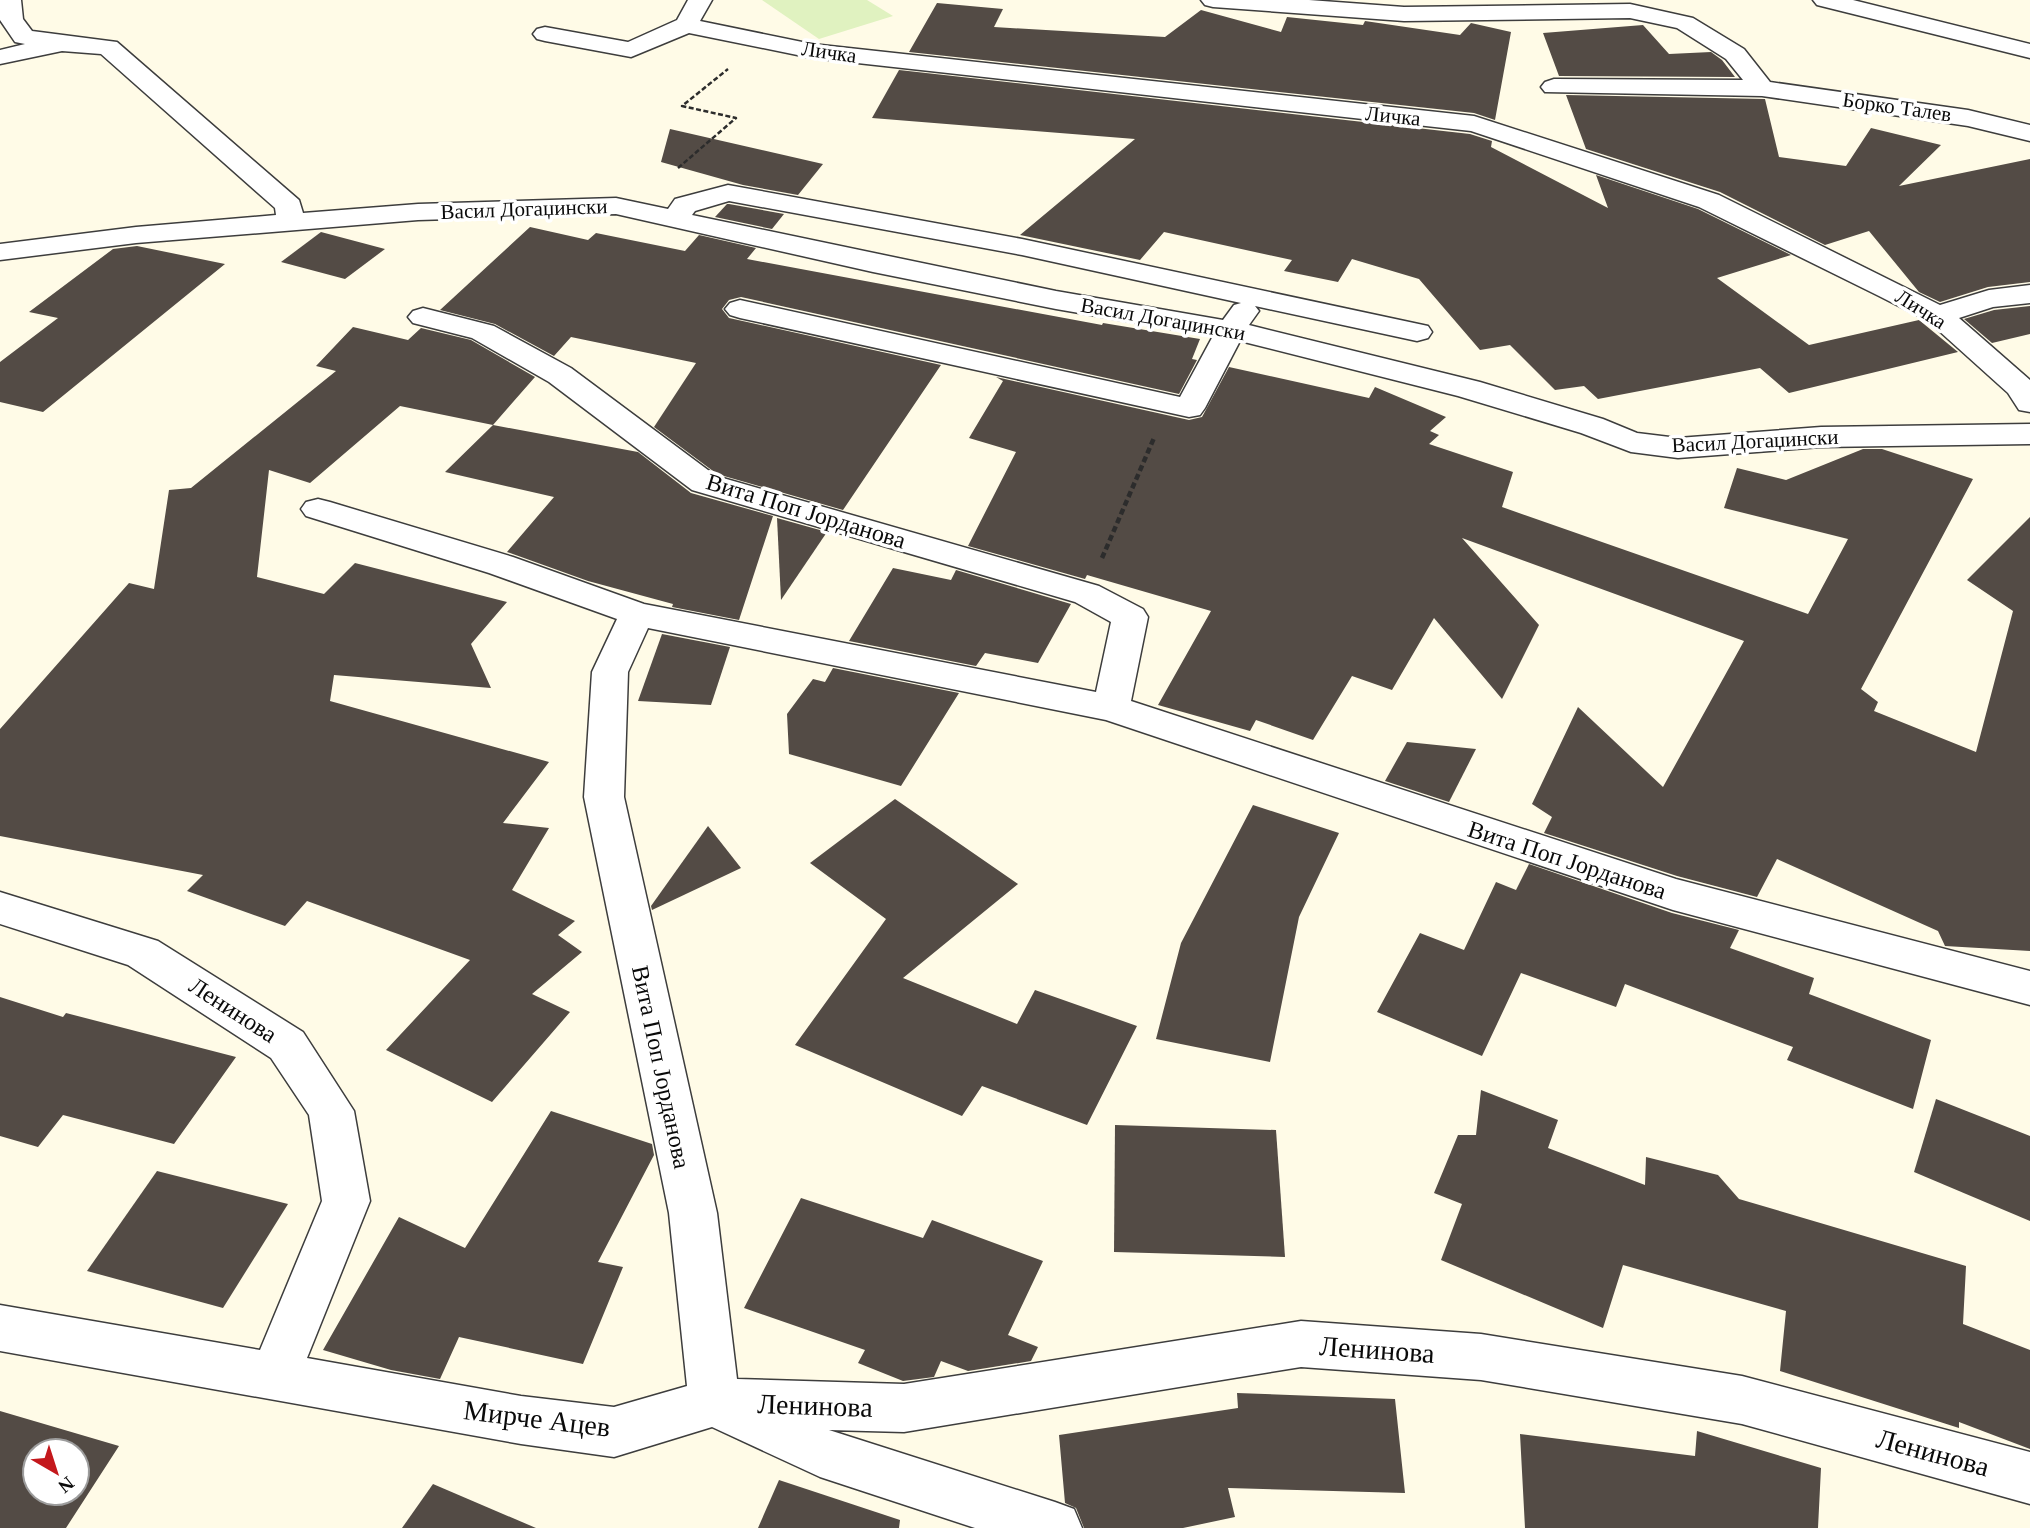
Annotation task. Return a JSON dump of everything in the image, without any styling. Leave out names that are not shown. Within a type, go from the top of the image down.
[{"type":"street","points":[[9,0],[11,19],[24,37],[62,44],[108,47],[289,206],[290,222]]},
{"type":"street","points":[[1213,0],[1404,13],[1630,11],[1685,23],[1735,54],[1762,88]]},
{"type":"street","points":[[1825,0],[2030,51]]},
{"type":"street","points":[[545,34],[631,50],[693,7]]},
{"type":"street","name":"Личка","points":[[693,7],[762,41],[812,51],[1474,124],[1709,201],[1938,315],[2020,387],[2030,403]]},
{"type":"street","points":[[0,57],[62,44]]},
{"type":"street","name":"Борко Талев","points":[[1554,87],[1762,88],[1968,118],[2030,132]]},
{"type":"street","points":[[674,220],[685,205],[728,193],[1022,247],[1417,332]]},
{"type":"street","name":"Васил Догаџински","points":[[0,252],[136,235],[418,212],[616,206],[1056,300],[1231,330],[1469,389],[1643,444],[1678,448],[1821,438],[2030,434]]},
{"type":"street","points":[[1938,315],[1989,299],[2030,294]]},
{"type":"street","points":[[740,309],[1189,408],[1231,330],[1253,298]]},
{"type":"street","name":"Вита Поп Јорданова","points":[[423,317],[483,332],[561,375],[704,484],[1087,594],[1130,617],[1111,708]]},
{"type":"street","name":"Вита Поп Јорданова","points":[[318,509],[500,565],[637,614],[1111,708],[1673,894],[2030,988]]},
{"type":"street","name":"Вита Поп Јорданова","points":[[637,614],[610,672],[604,797],[693,1213],[714,1402]]},
{"type":"street","name":"Ленинова","points":[[0,908],[143,953],[287,1045],[331,1111],[346,1201],[274,1377]]},
{"type":"street","name":"Мирче Ацев","points":[[0,1328],[521,1420],[614,1432],[714,1402]]},
{"type":"street","name":"Ленинова","points":[[714,1402],[904,1408],[1301,1344],[1481,1357],[1742,1400],[2030,1478]]},
{"type":"street","points":[[714,1402],[820,1452],[1055,1528]]},
{"type":"path","points":[[675,171],[736,118],[682,106],[762,41]]},
{"type":"path","points":[[1087,594],[1169,404]]},
{"type":"green space","points":[[762,0],[867,0],[893,16],[819,39]]},
{"type":"building","points":[[937,3],[1003,9],[994,27],[1165,37],[1201,10],[1281,32],[1287,17],[1363,25],[1365,21],[1460,35],[1471,23],[1511,32],[1495,120],[1474,113],[909,52]]},
{"type":"building","points":[[1643,25],[1669,54],[1711,52],[1722,60],[1735,77],[1559,76],[1543,33]]},
{"type":"building","points":[[899,70],[1470,134],[1492,141],[1491,147],[1608,208],[1596,175],[1698,209],[1791,255],[1717,278],[1809,345],[1919,320],[1958,352],[1789,393],[1760,368],[1598,399],[1584,386],[1555,390],[1510,345],[1480,350],[1419,279],[1352,259],[1338,282],[1284,271],[1292,260],[1164,232],[1140,260],[1020,235],[1135,139],[872,118]]},
{"type":"building","points":[[1566,95],[1765,99],[1779,157],[1846,166],[1871,128],[1941,145],[1899,186],[2030,159],[2030,282],[1988,287],[1940,302],[1919,292],[1869,231],[1825,245],[1720,192],[1586,149]]},
{"type":"building","points":[[670,129],[823,164],[798,195],[743,185],[661,162]]},
{"type":"building","points":[[727,204],[784,214],[772,229],[715,217]]},
{"type":"building","points":[[530,227],[588,240],[596,233],[685,251],[699,235],[756,248],[747,259],[1102,325],[1103,323],[1200,339],[1192,359],[1197,360],[1179,394],[741,297],[729,300],[722,309],[729,318],[941,365],[843,510],[717,474],[654,427],[696,363],[571,337],[554,356],[495,324],[440,310]]},
{"type":"building","points":[[321,232],[385,249],[345,279],[281,262]]},
{"type":"building","points":[[137,246],[225,264],[43,412],[0,402],[0,362],[58,318],[29,312],[113,249]]},
{"type":"building","points":[[2030,306],[2030,334],[1992,343],[1964,319],[1994,310]]},
{"type":"building","points":[[353,327],[408,340],[421,328],[471,340],[535,377],[493,425],[400,406],[310,483],[269,470],[257,577],[324,594],[355,563],[507,602],[471,644],[491,688],[334,675],[330,701],[549,762],[503,823],[549,828],[512,890],[575,921],[558,935],[582,952],[532,994],[570,1012],[492,1102],[386,1050],[470,960],[307,901],[285,926],[187,891],[203,875],[0,836],[0,729],[129,583],[154,589],[169,490],[191,488],[336,371],[316,366]]},
{"type":"building","points":[[1229,367],[1369,398],[1375,387],[1446,417],[1430,431],[1439,435],[1429,444],[1513,472],[1502,507],[1808,614],[1848,539],[1724,508],[1737,468],[1786,480],[1863,449],[1882,449],[1973,479],[1861,689],[1878,702],[1874,711],[1976,752],[2013,611],[1967,580],[2030,517],[2030,951],[1945,946],[1938,931],[1777,859],[1757,897],[1677,876],[1544,833],[1552,817],[1532,804],[1578,707],[1663,787],[1744,641],[1462,538],[1539,625],[1502,699],[1434,618],[1392,690],[1352,676],[1313,740],[1256,720],[1250,731],[1158,705],[1211,611],[1087,575],[1085,579],[968,546],[1016,452],[969,438],[1003,381],[996,377],[1189,420],[1202,417]]},
{"type":"building","points":[[493,425],[638,452],[691,493],[773,516],[739,620],[672,607],[673,604],[588,581],[507,552],[554,497],[445,472]]},
{"type":"building","points":[[777,518],[827,532],[781,600]]},
{"type":"building","points":[[893,568],[951,580],[956,570],[1071,604],[1038,663],[985,653],[976,666],[849,641]]},
{"type":"building","points":[[662,634],[730,647],[711,705],[638,701]]},
{"type":"building","points":[[833,668],[959,693],[901,786],[789,754],[787,714],[813,679],[825,682]]},
{"type":"building","points":[[1407,742],[1476,749],[1449,802],[1385,781]]},
{"type":"building","points":[[895,799],[1018,884],[903,978],[1017,1024],[1035,990],[1137,1026],[1087,1125],[982,1086],[962,1116],[795,1045],[886,919],[810,863]]},
{"type":"building","points":[[1253,805],[1339,833],[1299,917],[1270,1062],[1156,1039],[1181,943]]},
{"type":"building","points":[[708,826],[741,868],[652,910],[651,906]]},
{"type":"building","points":[[1529,864],[1672,913],[1739,930],[1730,948],[1814,978],[1809,994],[1931,1040],[1913,1109],[1787,1060],[1793,1047],[1625,984],[1616,1007],[1521,973],[1482,1056],[1377,1012],[1420,933],[1464,950],[1496,882],[1516,890]]},
{"type":"building","points":[[0,997],[63,1017],[66,1013],[236,1057],[174,1144],[63,1115],[38,1147],[0,1136]]},
{"type":"building","points":[[1481,1090],[1558,1120],[1548,1148],[1645,1185],[1646,1157],[1718,1175],[1739,1199],[1966,1266],[1963,1324],[2030,1350],[2030,1449],[1959,1422],[1959,1428],[1780,1371],[1786,1311],[1623,1265],[1603,1328],[1441,1260],[1462,1204],[1434,1193],[1458,1135],[1476,1135]]},
{"type":"building","points":[[1936,1099],[2030,1136],[2030,1221],[1914,1172]]},
{"type":"building","points":[[551,1111],[652,1144],[654,1155],[598,1262],[623,1267],[583,1364],[459,1337],[440,1379],[391,1370],[323,1350],[399,1217],[465,1248]]},
{"type":"building","points":[[1115,1125],[1276,1130],[1285,1257],[1114,1252]]},
{"type":"building","points":[[157,1171],[288,1204],[223,1308],[87,1271]]},
{"type":"building","points":[[801,1198],[923,1238],[932,1220],[1043,1261],[1008,1335],[1038,1347],[1031,1361],[968,1371],[941,1361],[934,1377],[903,1381],[858,1363],[865,1350],[744,1308]]},
{"type":"building","points":[[1237,1393],[1395,1399],[1405,1493],[1228,1488],[1235,1517],[1183,1528],[1084,1528],[1076,1508],[1065,1503],[1059,1435],[1238,1408]]},
{"type":"building","points":[[0,1411],[88,1437],[21,1437],[21,1507],[80,1507],[66,1528],[0,1528]]},
{"type":"building","points":[[1697,1431],[1821,1468],[1818,1528],[1525,1528],[1520,1434],[1695,1456]]},
{"type":"building","points":[[91,1438],[119,1446],[91,1489]]},
{"type":"building","points":[[779,1480],[900,1520],[899,1528],[758,1528]]},
{"type":"building","points":[[433,1484],[536,1528],[402,1528]]}]
